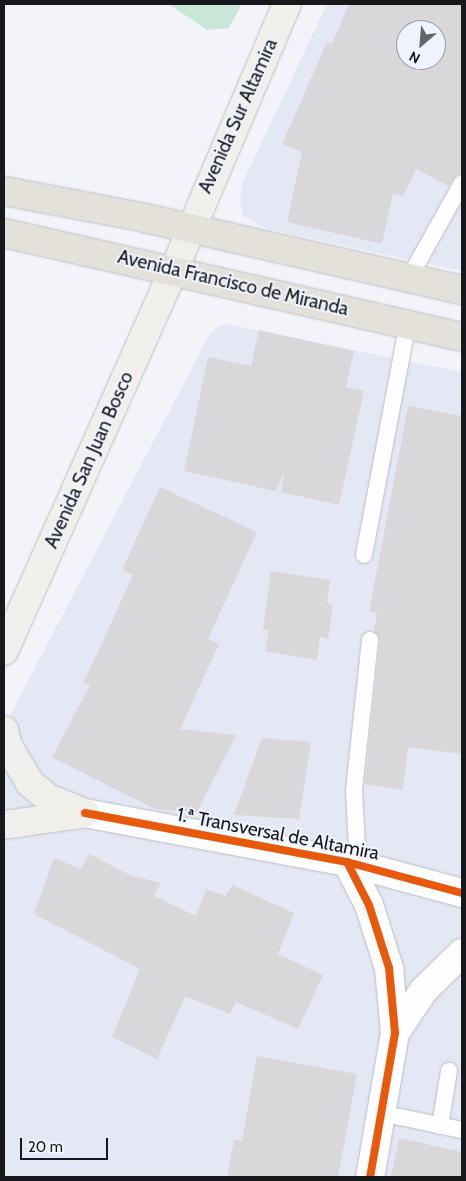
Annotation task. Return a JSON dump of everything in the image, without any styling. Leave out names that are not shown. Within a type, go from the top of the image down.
[{"type":"main road","name":"Avenida Sur Altamira","points":[[174,270],[288,4]]},
{"type":"main road","points":[[4,192],[190,229],[462,290]]},
{"type":"main road","name":"Avenida Francisco de Miranda","points":[[4,233],[408,323],[462,337]]},
{"type":"main road","name":"Avenida San Juan Bosco","points":[[4,651],[174,270]]},
{"type":"main road","points":[[4,730],[7,744],[30,784],[48,798],[86,813]]},
{"type":"main road","points":[[4,825],[86,813]]},
{"type":"street","name":"1.ª Transversal de Altamira","points":[[86,813],[352,864],[462,893]]},
{"type":"street","points":[[352,864],[369,905],[389,968],[395,1033],[370,1177]]},
{"type":"street","points":[[395,1033],[424,990],[462,953]]},
{"type":"lane","points":[[409,278],[462,183]]},
{"type":"lane","points":[[364,555],[408,323]]},
{"type":"lane","points":[[352,864],[354,790],[370,640]]},
{"type":"lane","points":[[440,1126],[449,1071]]},
{"type":"lane","points":[[381,1113],[462,1130]]},
{"type":"shaded area","points":[[327,4],[462,4],[462,271],[267,229],[243,216],[240,199],[243,182]]},
{"type":"shaded area","points":[[226,324],[462,372],[462,1177],[4,1177],[4,727],[207,339],[217,327]]},
{"type":"green space","points":[[169,4],[242,4],[229,28],[207,30]]},
{"type":"building","points":[[349,4],[462,4],[462,173],[456,175],[449,186],[416,169],[403,197],[393,193],[382,244],[287,222],[302,152],[282,144],[327,42],[332,44]]},
{"type":"building","points":[[259,330],[354,351],[346,387],[364,391],[339,505],[281,492],[284,473],[275,491],[184,471],[208,357],[251,366]]},
{"type":"building","points":[[408,406],[462,416],[462,754],[408,747],[403,790],[365,784],[380,641],[374,631],[377,613],[369,612]]},
{"type":"building","points":[[160,487],[257,532],[208,639],[219,644],[180,729],[236,735],[197,812],[155,809],[52,757],[90,685],[84,682],[133,575],[122,570]]},
{"type":"building","points":[[271,571],[330,580],[327,602],[333,605],[328,639],[320,637],[317,660],[265,651],[269,630],[263,630]]},
{"type":"building","points":[[262,738],[311,742],[299,819],[234,815]]},
{"type":"building","points":[[89,854],[130,875],[161,883],[154,896],[196,916],[206,889],[226,896],[232,885],[294,913],[278,954],[323,975],[298,1029],[236,1002],[230,1014],[185,996],[157,1059],[112,1037],[140,969],[34,914],[54,858],[81,869]]},
{"type":"building","points":[[257,1056],[357,1074],[338,1177],[227,1177],[234,1140],[242,1141]]},
{"type":"building","points":[[399,1138],[462,1152],[462,1177],[391,1177]]},
{"type":"cycle path","points":[[85,813],[347,862],[462,893]]},
{"type":"cycle path","points":[[347,862],[369,905],[389,968],[395,1033],[370,1177]]}]
